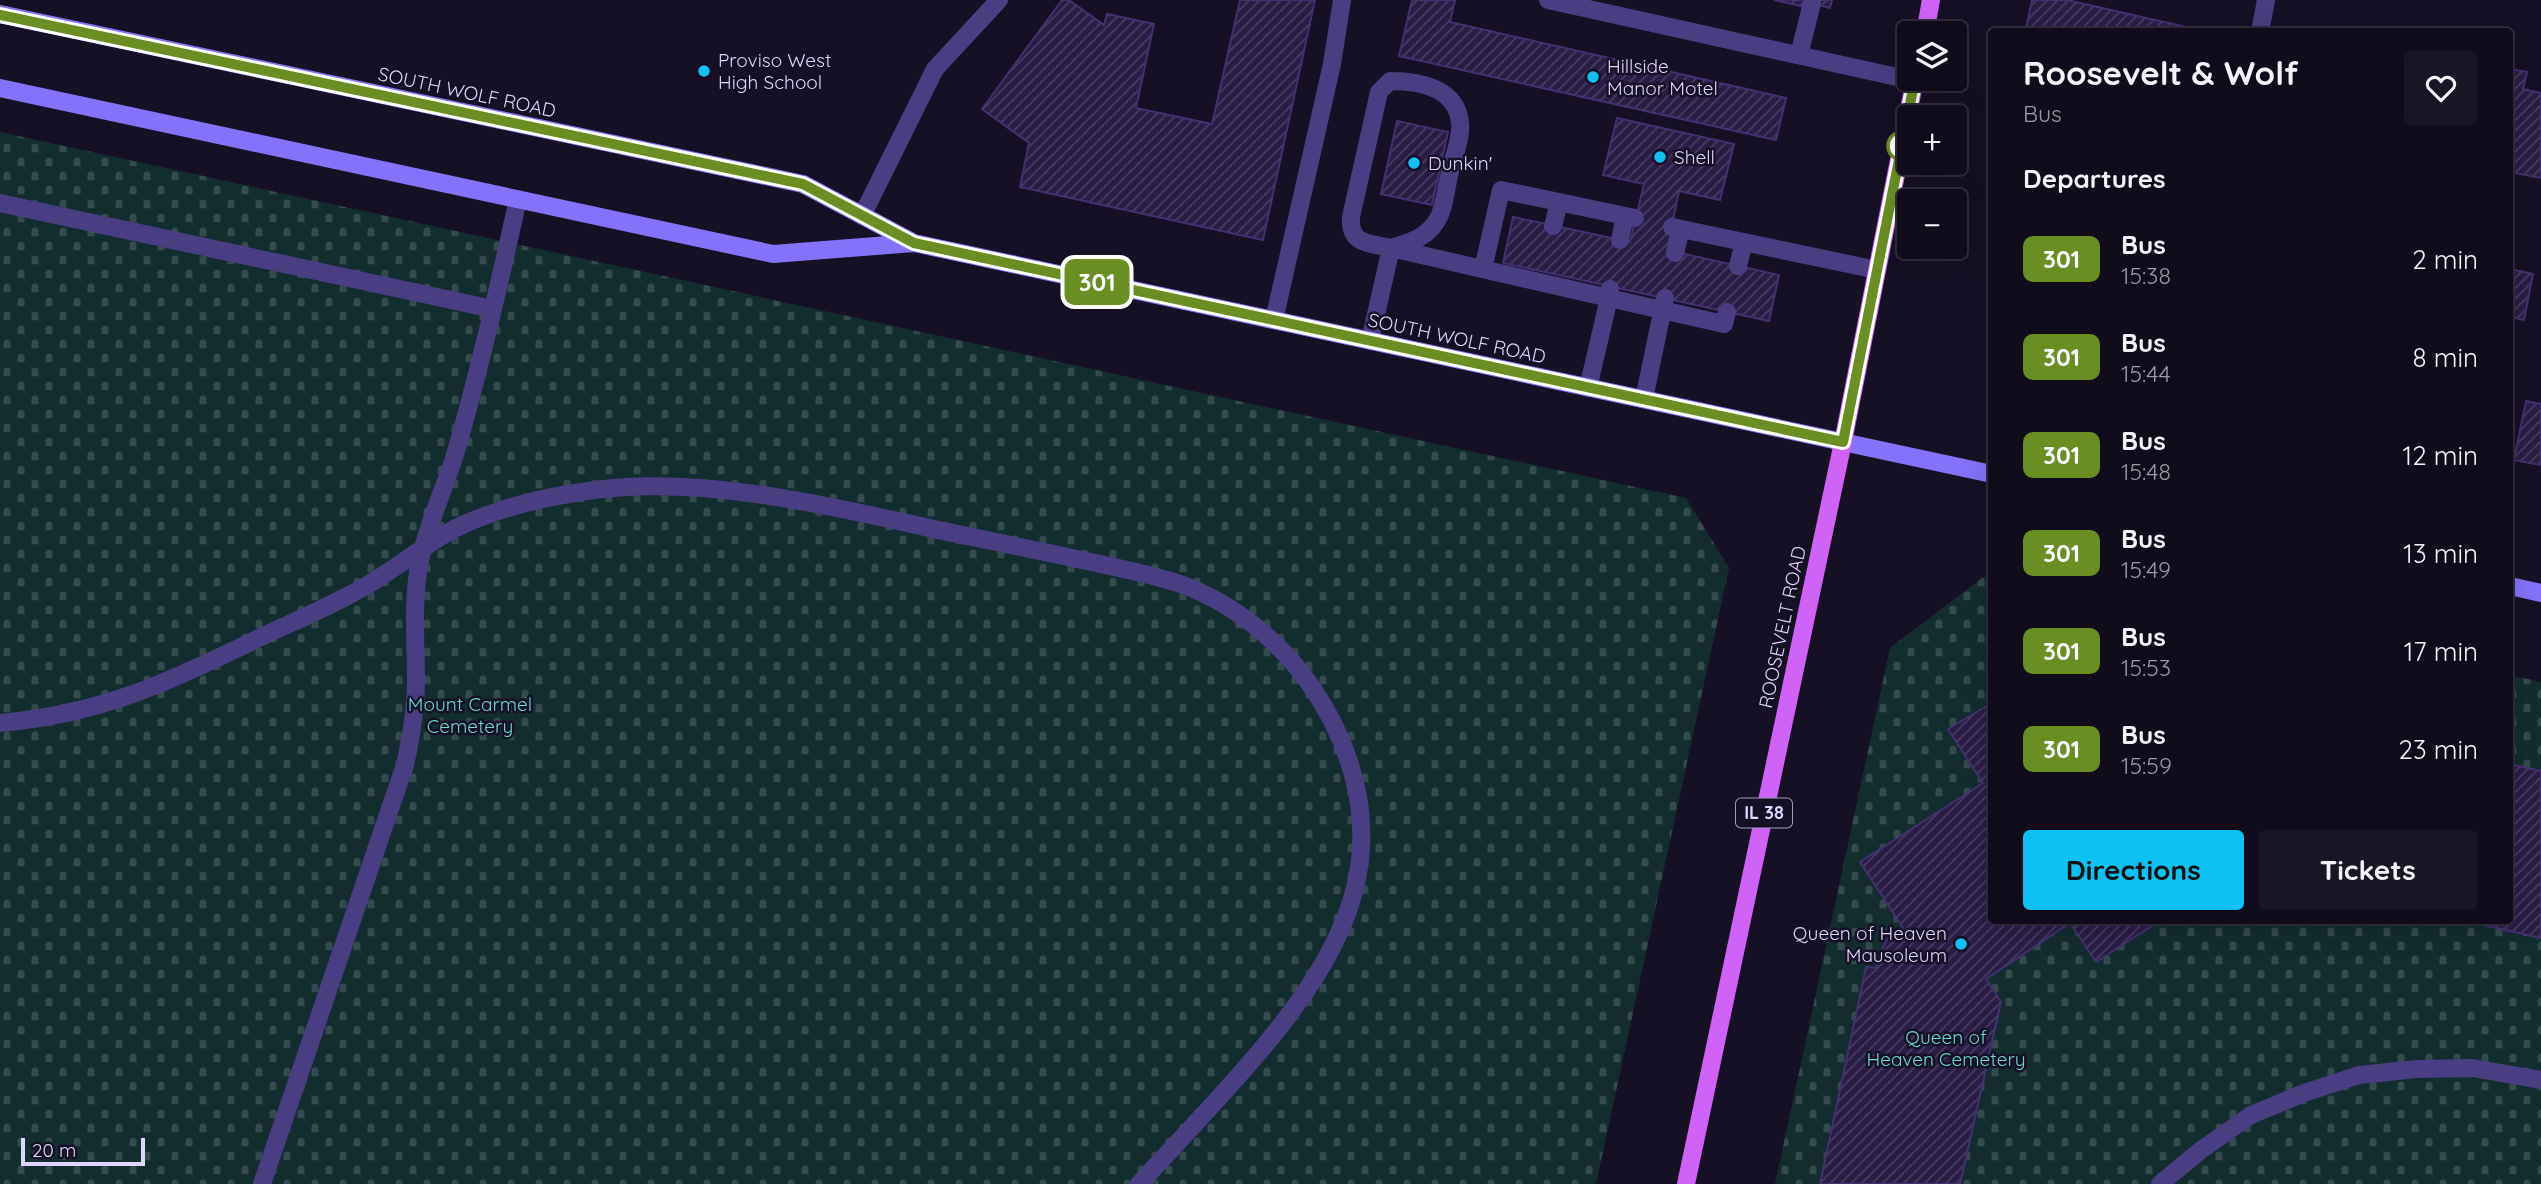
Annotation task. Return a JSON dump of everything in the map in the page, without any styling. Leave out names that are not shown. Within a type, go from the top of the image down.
[{"type":"main road","points":[[1927,21],[1931,0]]},
{"type":"main road","name":"SOUTH WOLF ROAD","points":[[0,15],[803,184],[914,243],[1988,473]]},
{"type":"main road","name":"SOUTH WOLF ROAD","points":[[0,88],[773,254],[914,243]]},
{"type":"main road","name":"ROOSEVELT ROAD","points":[[1686,1184],[1843,442],[1913,91]]},
{"type":"main road","points":[[2513,587],[2541,593]]},
{"type":"lane","points":[[862,216],[935,69],[999,0]]},
{"type":"lane","points":[[1274,320],[1332,64],[1342,0]]},
{"type":"lane","points":[[1548,0],[1897,76]]},
{"type":"lane","points":[[2261,28],[2266,0]]},
{"type":"lane","points":[[1799,55],[1812,4]]},
{"type":"lane","points":[[1391,248],[1421,239],[1438,220],[1461,125],[1456,105],[1448,95],[1438,89],[1405,81],[1390,81],[1379,92],[1351,217],[1350,228],[1356,239],[1391,248],[1483,269],[1542,277],[1663,304],[1724,324],[1727,312]]},
{"type":"lane","points":[[1483,269],[1501,190],[1630,217],[1620,240]]},
{"type":"lane","points":[[262,1184],[405,765],[413,727],[416,684],[416,582],[423,548],[454,456],[494,309],[518,199]]},
{"type":"lane","points":[[0,203],[494,309]]},
{"type":"lane","points":[[1553,226],[1559,203]]},
{"type":"lane","points":[[1675,253],[1676,228],[1877,270]]},
{"type":"lane","points":[[1738,266],[1744,242]]},
{"type":"lane","points":[[1370,341],[1391,248]]},
{"type":"lane","points":[[1588,388],[1609,292]]},
{"type":"lane","points":[[1644,399],[1663,304]]},
{"type":"lane","points":[[0,723],[43,719],[86,710],[161,685],[353,593],[386,575],[458,527],[545,499],[584,491],[662,486],[704,488],[800,501],[1156,576],[1192,588],[1256,626],[1307,677],[1343,744],[1355,782],[1363,822],[1361,861],[1354,897],[1342,930],[1323,967],[1301,1000],[1231,1085],[1139,1184]]},
{"type":"lane","points":[[2160,1184],[2201,1150],[2251,1115],[2304,1093],[2359,1075],[2417,1069],[2472,1068],[2541,1080]]},
{"type":"green space","name":"Mount Carmel Cemetery","points":[[0,132],[1686,498],[1729,568],[1596,1184],[0,1184]]},
{"type":"green space","name":"Queen of Heaven Cemetery","points":[[1988,573],[1988,924],[2513,924],[2513,676],[2541,682],[2541,1184],[1775,1184],[1890,648]]},
{"type":"building","points":[[1062,0],[1069,0],[1104,25],[1107,14],[1154,24],[1136,108],[1212,124],[1240,0],[1315,0],[1263,240],[1020,187],[1029,143],[982,109]]},
{"type":"building","name":"Hillside Manor Motel","points":[[1412,0],[1455,0],[1450,22],[1786,98],[1776,140],[1399,56]]},
{"type":"building","name":"Hillside Manor Motel","points":[[1412,0],[1455,0],[1450,22],[1786,98],[1776,140],[1399,56]]},
{"type":"building","points":[[1774,0],[1832,0],[1830,8],[1807,2],[1806,7]]},
{"type":"building","points":[[1774,0],[1832,0],[1830,8],[1807,2],[1806,7]]},
{"type":"building","points":[[2032,0],[2067,0],[2190,28],[2026,28]]},
{"type":"building","points":[[2513,70],[2527,72],[2523,89],[2541,93],[2541,178],[2513,173]]},
{"type":"building","name":"Shell","points":[[1617,118],[1734,144],[1720,200],[1679,191],[1667,250],[1779,275],[1769,321],[1503,263],[1513,217],[1630,242],[1644,184],[1603,175]]},
{"type":"building","name":"Dunkin'","points":[[1397,121],[1448,132],[1432,205],[1381,194]]},
{"type":"building","points":[[2513,270],[2533,274],[2524,320],[2513,318]]},
{"type":"building","points":[[2526,401],[2541,404],[2541,465],[2514,460]]},
{"type":"building","name":"Queen of Heaven Mausoleum","points":[[1988,705],[1988,924],[2068,924],[1986,979],[2001,1002],[1960,1184],[1820,1184],[1866,967],[1876,968],[1888,938],[1903,928],[1860,862],[1983,783],[1948,729]]},
{"type":"building","points":[[2513,765],[2541,771],[2541,938],[2479,924],[2513,924]]},
{"type":"building","name":"Queen of Heaven Mausoleum","points":[[2071,924],[2155,924],[2096,962]]},
{"type":"bus line","name":"301","points":[[0,15],[803,184],[914,243],[1843,442],[1913,91]]},
{"type":"place","name":"Proviso West High School","points":[[704,71]]},
{"type":"place","name":"Hillside Manor Motel","points":[[1593,77]]},
{"type":"place","name":"Shell","points":[[1660,157]]},
{"type":"place","name":"Dunkin'","points":[[1414,163]]},
{"type":"place","name":"Queen of Heaven Mausoleum","points":[[1961,944]]}]
